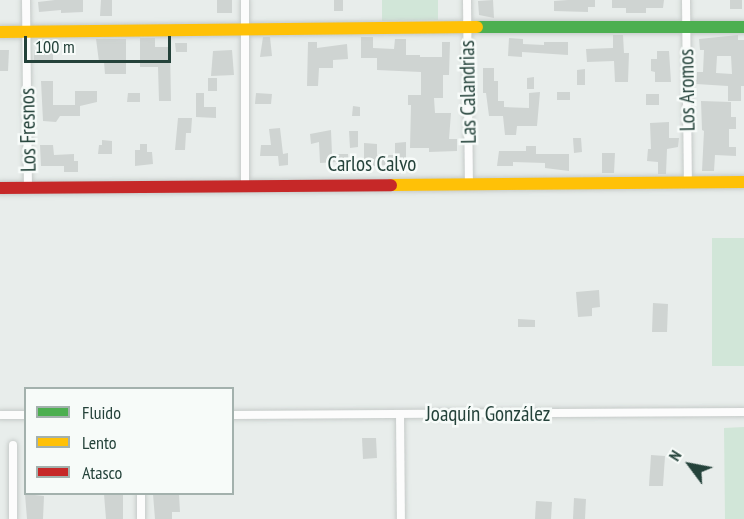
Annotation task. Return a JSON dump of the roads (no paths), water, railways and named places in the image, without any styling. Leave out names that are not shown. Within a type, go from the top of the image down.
[{"type":"street","name":"Los Fresnos","points":[[26,0],[28,188]]},
{"type":"street","points":[[245,0],[245,185]]},
{"type":"street","name":"Las Calandrias","points":[[468,0],[469,183]]},
{"type":"street","name":"Los Aromos","points":[[686,0],[688,181]]},
{"type":"street","points":[[0,32],[744,27]]},
{"type":"street","name":"Carlos Calvo","points":[[0,188],[744,182]]},
{"type":"street","name":"Joaquín González","points":[[234,416],[744,412]]},
{"type":"street","points":[[400,414],[401,519]]},
{"type":"street","points":[[0,415],[24,415]]},
{"type":"street","points":[[12,519],[13,445]]},
{"type":"street","points":[[141,495],[141,519]]}]
